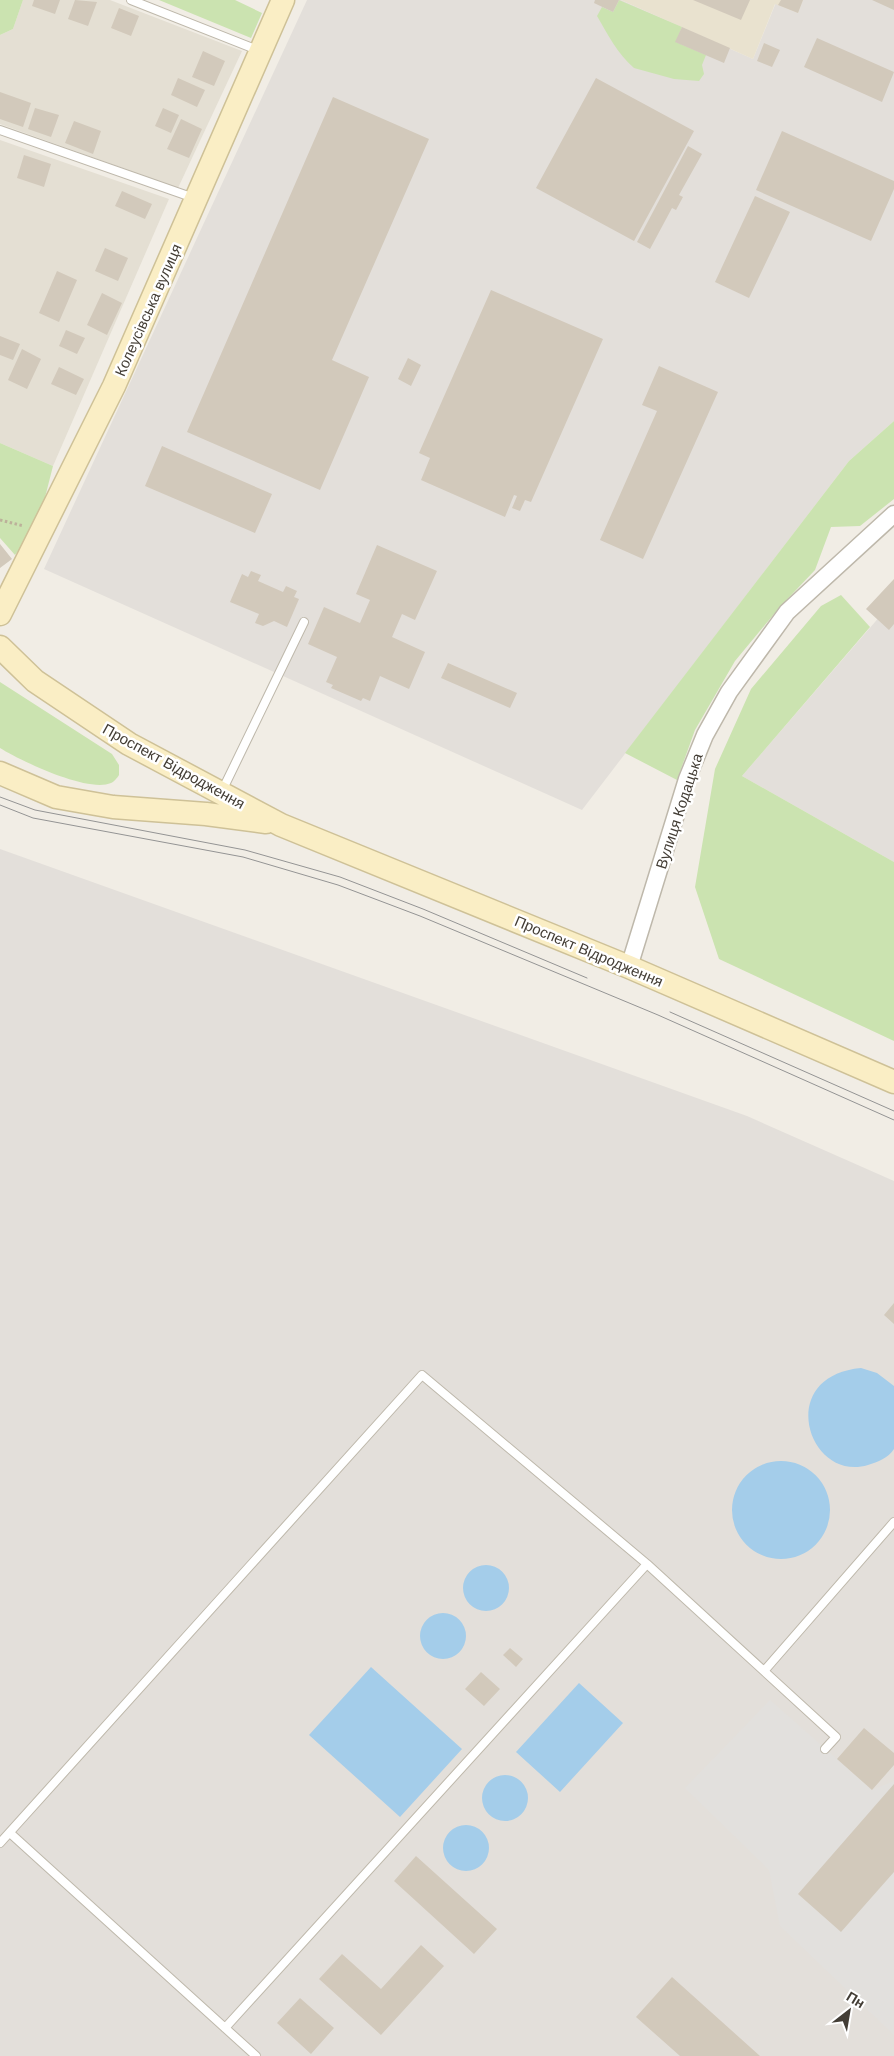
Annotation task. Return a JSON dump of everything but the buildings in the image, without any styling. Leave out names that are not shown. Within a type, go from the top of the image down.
[{"type":"street","name":"Колеусівська вулиця","points":[[0,614],[114,386],[262,52],[283,0]]},
{"type":"street","name":"Вулиця Кодацька","points":[[629,967],[687,779],[705,735],[729,692],[787,612],[894,514]]},
{"type":"street","name":"Проспект Відродження","points":[[0,647],[35,681],[129,744],[281,825],[629,967],[894,1082]]},
{"type":"street","name":"Проспект Відродження","points":[[0,773],[56,798],[113,807],[206,814],[281,825]]},
{"type":"lane","points":[[131,0],[262,52]]},
{"type":"lane","points":[[0,130],[197,199]]},
{"type":"lane","points":[[221,793],[304,622]]},
{"type":"lane","points":[[0,1843],[422,1375],[647,1564],[836,1736],[825,1749]]},
{"type":"lane","points":[[764,1671],[894,1522]]},
{"type":"lane","points":[[225,2028],[647,1564]]},
{"type":"lane","points":[[10,1833],[256,2056]]},
{"type":"shaded area","points":[[23,0],[110,0],[242,51],[178,188],[0,124],[0,35],[13,29]]},
{"type":"shaded area","points":[[307,0],[621,0],[753,59],[777,0],[894,0],[894,421],[849,461],[582,810],[44,569]]},
{"type":"shaded area","points":[[621,0],[803,0],[798,13],[775,4],[753,59]]},
{"type":"shaded area","points":[[0,140],[169,199],[53,466],[0,443]]},
{"type":"shaded area","points":[[894,600],[894,862],[742,776]]},
{"type":"shaded area","points":[[0,849],[747,1116],[894,1181],[894,2056],[0,2056]]},
{"type":"shaded area","points":[[770,1700],[872,1790],[894,1781],[894,2035],[780,1926],[769,1870],[685,1788]]},
{"type":"green space","points":[[0,0],[23,0],[13,29],[0,35]]},
{"type":"green space","points":[[159,0],[235,0],[262,13],[251,38]]},
{"type":"green space","points":[[619,0],[682,27],[676,42],[706,55],[702,65],[704,74],[699,81],[674,79],[634,68],[628,62],[613,44],[597,16],[602,7],[613,12]]},
{"type":"green space","points":[[894,421],[894,499],[860,526],[831,527],[815,570],[779,608],[735,661],[695,730],[677,780],[625,753],[849,461]]},
{"type":"green space","points":[[0,443],[53,466],[38,525],[15,555],[0,538]]},
{"type":"green space","points":[[841,595],[870,627],[742,776],[894,862],[894,1041],[719,959],[695,887],[715,769],[751,689],[821,606]]},
{"type":"green space","points":[[0,682],[112,754],[119,765],[119,775],[116,779],[111,783],[100,785],[71,780],[38,767],[0,748]]},
{"type":"water","points":[[861,1368],[877,1373],[894,1386],[894,1449],[886,1457],[868,1465],[847,1466],[829,1459],[816,1444],[809,1426],[809,1407],[817,1389],[834,1375]]},
{"type":"water","points":[[781,1461],[800,1465],[816,1475],[826,1491],[830,1510],[826,1529],[816,1545],[800,1555],[781,1559],[762,1555],[746,1545],[736,1529],[732,1510],[736,1491],[746,1475],[762,1465]]},
{"type":"water","points":[[481,1565],[491,1565],[505,1575],[509,1588],[505,1601],[499,1607],[491,1611],[481,1611],[467,1601],[463,1593],[463,1583],[473,1569]]},
{"type":"water","points":[[438,1613],[448,1613],[462,1623],[466,1636],[462,1649],[456,1655],[448,1659],[438,1659],[424,1649],[420,1641],[420,1631],[430,1617]]},
{"type":"water","points":[[371,1667],[462,1749],[400,1817],[309,1735]]},
{"type":"water","points":[[579,1683],[623,1723],[560,1792],[516,1752]]},
{"type":"water","points":[[500,1775],[510,1775],[524,1785],[528,1798],[524,1811],[518,1817],[510,1821],[500,1821],[486,1811],[482,1803],[482,1793],[492,1779]]},
{"type":"water","points":[[461,1825],[471,1825],[485,1835],[489,1848],[485,1861],[479,1867],[471,1871],[461,1871],[447,1861],[443,1853],[443,1843],[453,1829]]},
{"type":"tram line","points":[[0,797],[35,810],[245,850],[340,877],[423,909],[587,978]]},
{"type":"tram line","points":[[0,805],[33,818],[243,857],[338,885],[420,916],[658,1015],[894,1120]]},
{"type":"tram line","points":[[670,1012],[894,1111]]}]
